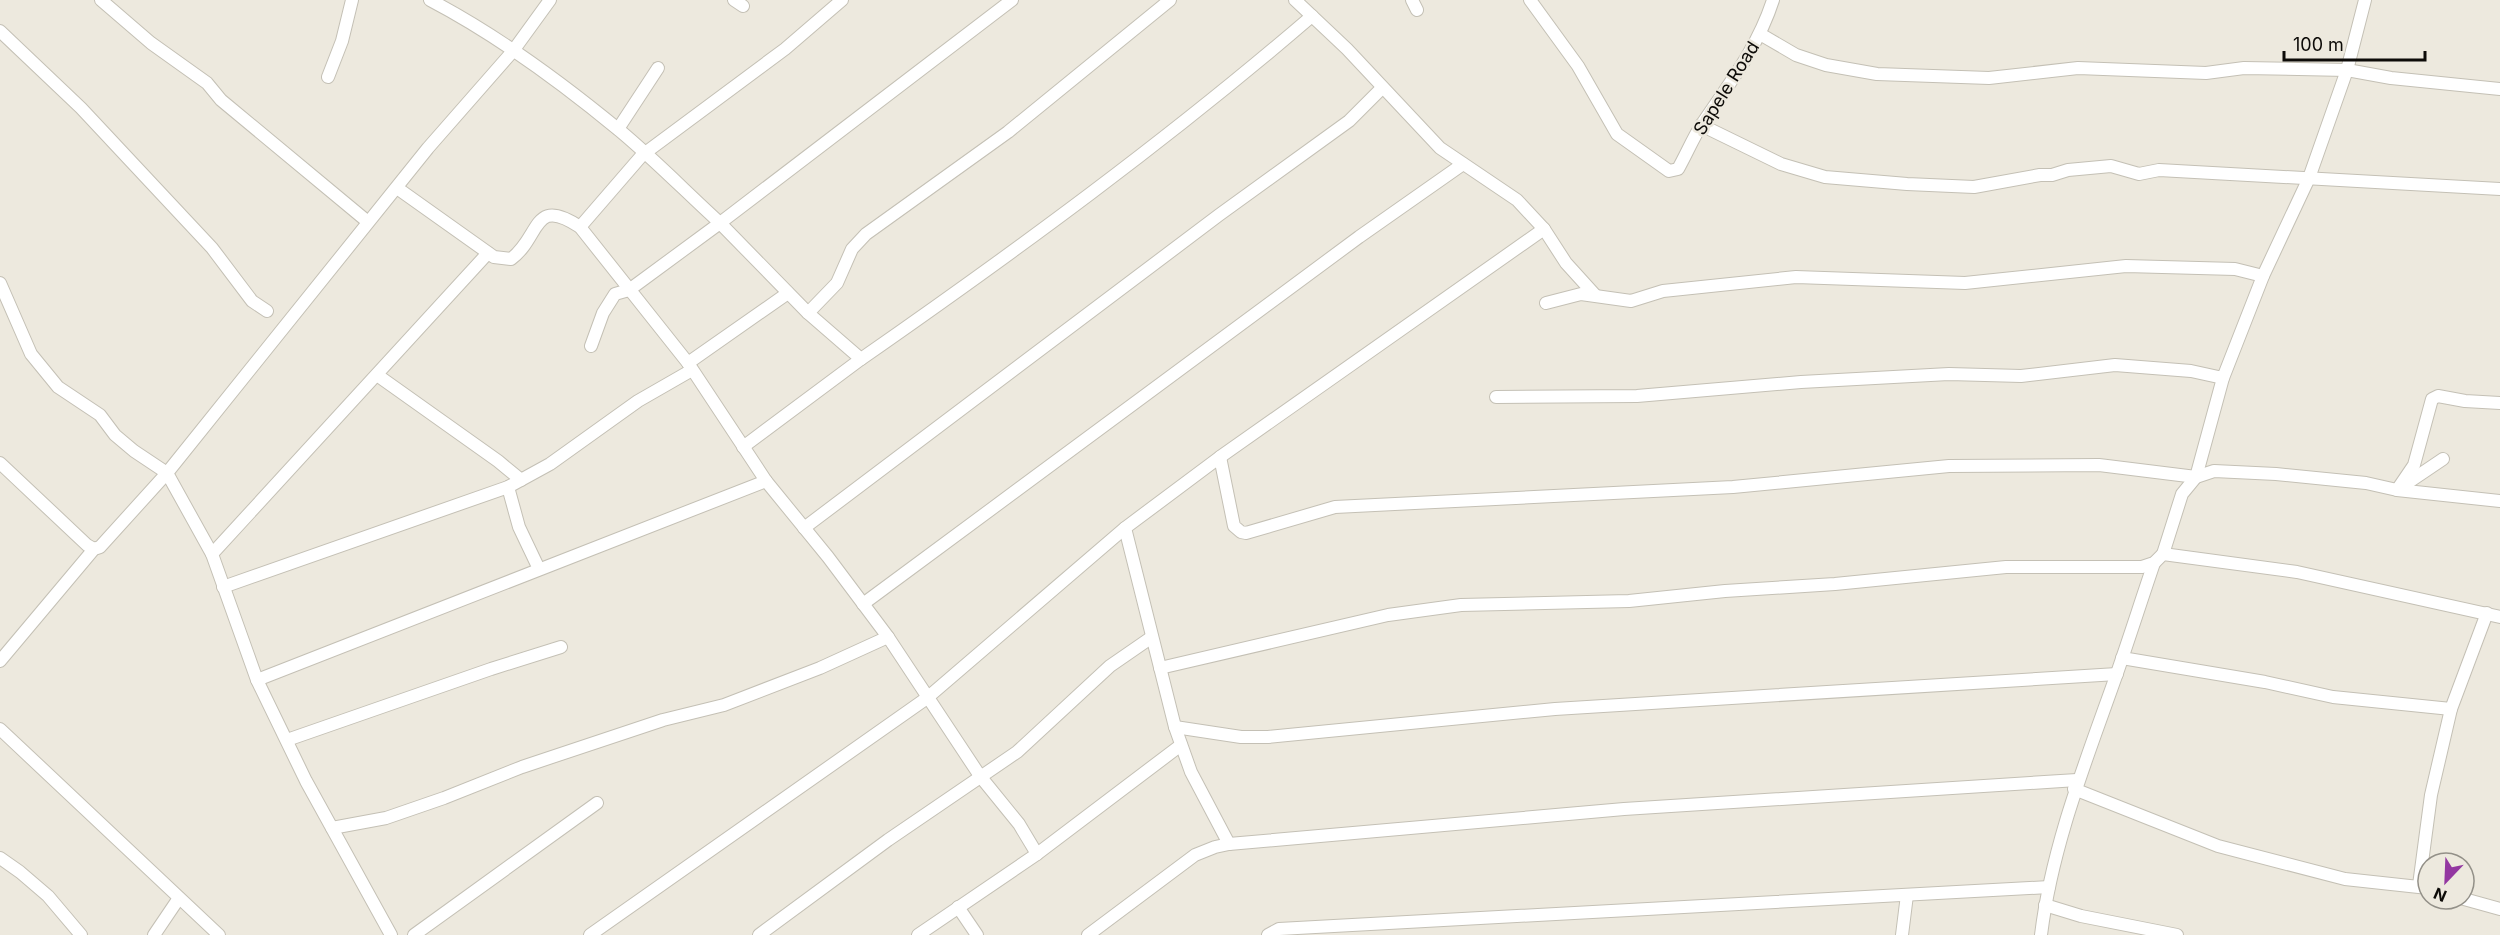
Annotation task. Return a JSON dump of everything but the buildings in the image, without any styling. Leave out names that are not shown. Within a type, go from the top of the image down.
[{"type":"street","points":[[100,0],[151,43],[207,82],[221,100],[368,222]]},
{"type":"street","points":[[328,77],[342,41],[352,0]]},
{"type":"street","points":[[430,0],[460,16],[513,51],[618,129],[720,223],[808,314],[861,359]]},
{"type":"street","points":[[0,661],[94,549],[100,547],[167,473],[428,148],[513,51],[550,0]]},
{"type":"street","points":[[580,227],[645,153],[785,49],[842,0]]},
{"type":"street","points":[[591,346],[609,301],[615,294],[629,290],[720,223],[1012,0]]},
{"type":"street","points":[[808,314],[837,283],[852,249],[866,234],[1008,132],[1170,0]]},
{"type":"street","points":[[1295,0],[1440,148],[1517,200],[1544,229],[1566,263],[1595,295]]},
{"type":"street","name":"Sapele Road","points":[[1530,0],[1578,66],[1617,134],[1673,172],[1678,170],[1701,125],[1746,62],[1760,34],[1771,1]]},
{"type":"street","points":[[2041,935],[2049,887],[2076,785],[2182,494],[2196,477],[2223,378],[2263,276],[2309,178],[2347,70],[2365,0]]},
{"type":"street","points":[[743,447],[1157,143],[1229,87],[1312,16]]},
{"type":"street","points":[[0,32],[81,108],[212,248],[252,301],[267,311]]},
{"type":"street","points":[[1760,34],[1796,56],[1826,65],[1886,74],[1989,78],[2078,68],[2206,74],[2244,68],[2347,70],[2391,78],[2500,89]]},
{"type":"street","points":[[618,129],[658,68]]},
{"type":"street","points":[[804,528],[1220,215],[1349,121],[1382,88]]},
{"type":"street","points":[[1701,125],[1781,164],[1825,177],[1907,184],[1974,187],[2040,175],[2052,175],[2068,170],[2111,166],[2139,174],[2159,170],[2500,189]]},
{"type":"street","points":[[863,604],[1359,237],[1463,164]]},
{"type":"street","points":[[397,188],[494,257],[511,259],[521,251],[538,221],[550,215],[558,215],[580,227],[690,366],[766,481],[888,637],[980,776],[1019,824],[1037,854]]},
{"type":"street","points":[[590,935],[927,698],[1125,528],[1220,457],[1544,229]]},
{"type":"street","points":[[212,554],[488,253]]},
{"type":"street","points":[[1546,303],[1581,294],[1631,301],[1663,291],[1796,277],[1965,283],[2126,266],[2235,269],[2263,276]]},
{"type":"street","points":[[0,283],[31,354],[58,387],[100,415],[115,435],[167,473],[212,554],[257,680],[306,782],[391,935]]},
{"type":"street","points":[[223,587],[508,487],[550,464],[690,366],[788,292]]},
{"type":"street","points":[[1496,397],[1637,396],[1800,382],[1949,374],[2021,376],[2115,365],[2190,371],[2223,378]]},
{"type":"street","points":[[377,375],[498,461],[521,480]]},
{"type":"street","points":[[2397,490],[2414,465],[2432,399],[2439,396],[2465,401],[2500,403]]},
{"type":"street","points":[[1220,457],[1234,526],[1241,532],[1335,507],[1733,487],[1949,466],[2099,465],[2196,477],[2214,471],[2276,474],[2366,483],[2397,490],[2500,501]]},
{"type":"street","points":[[2397,490],[2443,459]]},
{"type":"street","points":[[0,462],[87,545],[94,549]]},
{"type":"street","points":[[257,680],[766,481]]},
{"type":"street","points":[[508,487],[519,527],[539,569]]},
{"type":"street","points":[[1125,528],[1175,727],[1191,772],[1229,844]]},
{"type":"street","points":[[1160,668],[1388,615],[1461,605],[1629,601],[2006,567],[2142,567],[2158,558],[2297,572],[2500,617]]},
{"type":"street","points":[[2426,851],[2431,795],[2451,709],[2487,613]]},
{"type":"street","points":[[332,828],[386,818],[522,767],[663,720],[724,705],[810,672],[888,637]]},
{"type":"street","points":[[759,935],[980,776],[1017,752],[1110,666],[1152,637]]},
{"type":"street","points":[[287,740],[561,647]]},
{"type":"street","points":[[2122,658],[2265,682],[2333,697],[2451,709]]},
{"type":"street","points":[[1175,727],[1240,738],[1268,737],[1555,709],[2117,674]]},
{"type":"street","points":[[0,729],[219,935]]},
{"type":"street","points":[[918,935],[1037,854],[1181,745]]},
{"type":"street","points":[[1088,935],[1195,855],[1229,844],[1624,809],[2076,785],[2218,846],[2346,879],[2416,885]]},
{"type":"street","points":[[414,935],[597,804]]},
{"type":"street","points":[[0,858],[48,896],[81,935]]},
{"type":"street","points":[[1268,935],[1279,929],[1290,928],[2049,887]]},
{"type":"street","points":[[1902,935],[1907,895]]},
{"type":"street","points":[[154,935],[179,898]]},
{"type":"street","points":[[2476,902],[2500,909]]},
{"type":"street","points":[[2045,905],[2080,916],[2176,935]]},
{"type":"street","points":[[958,907],[977,935]]}]
